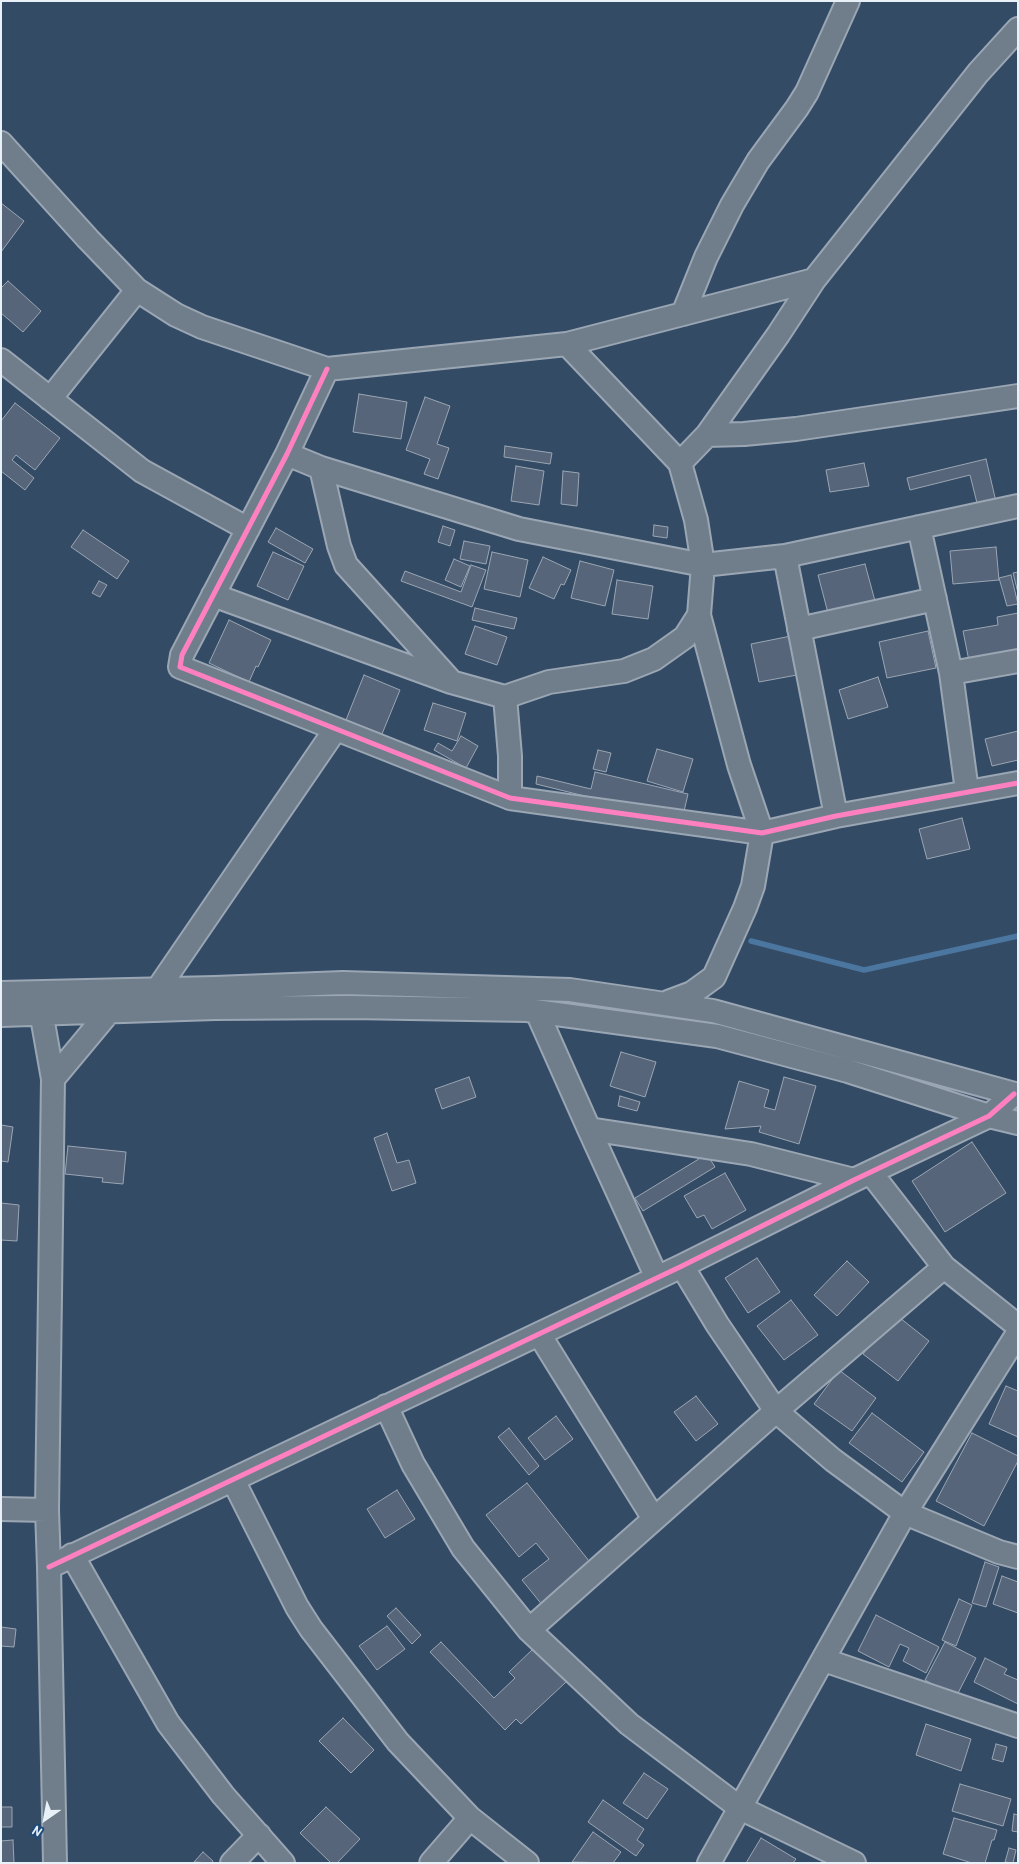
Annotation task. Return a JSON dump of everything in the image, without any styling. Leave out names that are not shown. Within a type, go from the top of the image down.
[{"type":"street","points":[[683,314],[706,258],[732,205],[758,161],[807,92],[848,1]]},
{"type":"street","points":[[680,463],[707,435],[778,336],[814,280],[978,73],[1018,29]]},
{"type":"street","points":[[1,143],[137,290],[176,315],[202,327],[328,369],[567,344],[814,280]]},
{"type":"street","points":[[50,399],[137,290]]},
{"type":"street","points":[[567,344],[680,463],[696,520],[703,565],[699,615],[739,765],[762,833],[753,886],[714,977],[692,993],[666,1003]]},
{"type":"street","points":[[1,360],[142,471],[248,529]]},
{"type":"street","points":[[328,369],[287,454],[182,655],[180,667],[510,798],[762,833],[836,816],[1018,782]]},
{"type":"street","points":[[707,435],[796,429],[1018,396]]},
{"type":"street","points":[[287,454],[321,468],[519,529],[703,565],[785,556],[1018,506]]},
{"type":"street","points":[[321,468],[339,546],[346,565],[451,682]]},
{"type":"street","points":[[919,527],[950,673],[967,791]]},
{"type":"street","points":[[785,556],[836,816]]},
{"type":"street","points":[[213,595],[451,682],[505,698],[549,682],[624,671],[654,658],[685,637],[699,615]]},
{"type":"street","points":[[799,629],[935,599]]},
{"type":"street","points":[[950,673],[1018,661]]},
{"type":"street","points":[[505,698],[510,756],[510,798]]},
{"type":"street","points":[[157,990],[335,730]]},
{"type":"street","points":[[1,1016],[108,1013],[215,998],[350,983],[570,990],[714,1010],[1016,1095]]},
{"type":"street","points":[[350,983],[351,1007]]},
{"type":"street","points":[[492,987],[495,1010]]},
{"type":"street","points":[[1,993],[157,990],[215,998],[351,1007],[537,1012],[617,1022],[717,1036],[848,1071],[989,1116],[1018,1123]]},
{"type":"street","points":[[37,992],[53,1079],[47,1510],[50,1567],[55,1863]]},
{"type":"street","points":[[617,1022],[620,998]]},
{"type":"street","points":[[537,1012],[658,1278]]},
{"type":"street","points":[[53,1079],[108,1013]]},
{"type":"street","points":[[50,1567],[658,1278],[989,1116],[1016,1095]]},
{"type":"street","points":[[589,1129],[751,1154],[862,1177],[944,1267],[1018,1326]]},
{"type":"street","points":[[682,1266],[717,1324],[776,1411],[833,1460],[905,1513],[999,1552],[1018,1557]]},
{"type":"street","points":[[529,1630],[776,1411],[944,1267]]},
{"type":"street","points":[[709,1863],[905,1513],[1018,1333]]},
{"type":"street","points":[[539,1334],[654,1519]]},
{"type":"street","points":[[386,1406],[412,1464],[463,1548],[529,1630],[628,1724],[740,1808],[854,1863]]},
{"type":"street","points":[[233,1480],[288,1590],[311,1629],[398,1742],[470,1818],[527,1863]]},
{"type":"street","points":[[1,1509],[47,1510]]},
{"type":"street","points":[[72,1555],[168,1723],[224,1795],[283,1863]]},
{"type":"street","points":[[824,1660],[1018,1726]]},
{"type":"street","points":[[431,1863],[470,1818]]},
{"type":"street","points":[[232,1863],[259,1835]]},
{"type":"building","points":[[1,203],[24,221],[1,252]]},
{"type":"building","points":[[8,281],[41,311],[23,332],[1,313],[1,288]]},
{"type":"building","points":[[359,394],[407,402],[401,439],[353,432]]},
{"type":"building","points":[[425,397],[450,406],[437,444],[449,448],[438,479],[424,474],[430,459],[406,450]]},
{"type":"building","points":[[15,403],[60,438],[35,470],[16,455],[12,460],[34,478],[25,490],[1,471],[1,421]]},
{"type":"building","points":[[505,446],[552,453],[550,464],[504,457]]},
{"type":"building","points":[[986,459],[997,506],[979,511],[970,475],[910,490],[907,478]]},
{"type":"building","points":[[864,463],[869,486],[830,492],[826,470]]},
{"type":"building","points":[[516,466],[544,471],[539,505],[511,501]]},
{"type":"building","points":[[563,471],[579,473],[577,506],[561,504]]},
{"type":"building","points":[[654,525],[668,527],[667,538],[653,536]]},
{"type":"building","points":[[443,526],[455,530],[450,546],[438,542]]},
{"type":"building","points":[[276,528],[313,549],[305,563],[268,542]]},
{"type":"building","points":[[83,530],[129,561],[117,579],[71,547]]},
{"type":"building","points":[[464,541],[490,546],[486,564],[460,559]]},
{"type":"building","points":[[996,547],[999,580],[953,584],[950,551]]},
{"type":"building","points":[[273,552],[304,566],[288,600],[257,586]]},
{"type":"building","points":[[492,552],[528,560],[520,597],[484,589]]},
{"type":"building","points":[[543,557],[571,570],[564,585],[561,584],[554,599],[529,588]]},
{"type":"building","points":[[454,559],[470,566],[461,587],[445,580]]},
{"type":"building","points":[[580,561],[614,570],[605,606],[571,598]]},
{"type":"building","points":[[865,564],[875,601],[828,613],[818,575]]},
{"type":"building","points":[[471,565],[486,570],[472,607],[401,581],[405,571],[461,592]]},
{"type":"building","points":[[1018,572],[1018,593],[1013,573]]},
{"type":"building","points":[[1011,575],[1018,604],[1007,606],[999,578]]},
{"type":"building","points":[[617,580],[653,586],[648,619],[612,614]]},
{"type":"building","points":[[99,581],[107,585],[100,597],[92,593]]},
{"type":"building","points":[[475,608],[517,618],[514,629],[472,620]]},
{"type":"building","points":[[1018,613],[1018,652],[969,661],[963,631],[998,625],[997,617]]},
{"type":"building","points":[[229,620],[271,640],[249,682],[209,663]]},
{"type":"building","points":[[475,626],[507,637],[497,665],[465,654]]},
{"type":"building","points":[[928,631],[936,668],[887,678],[879,642]]},
{"type":"building","points":[[801,634],[808,673],[759,682],[751,644]]},
{"type":"building","points":[[364,675],[400,690],[382,734],[346,720]]},
{"type":"building","points":[[878,677],[888,707],[848,719],[839,690]]},
{"type":"building","points":[[433,703],[466,713],[457,741],[424,730]]},
{"type":"building","points":[[1018,731],[1018,760],[992,766],[985,739]]},
{"type":"building","points":[[461,736],[478,746],[466,768],[434,750],[438,743],[452,751]]},
{"type":"building","points":[[657,749],[693,759],[683,792],[647,781]]},
{"type":"building","points":[[598,750],[611,753],[606,772],[593,769]]},
{"type":"building","points":[[595,772],[688,794],[682,820],[536,784],[537,776],[591,789]]},
{"type":"building","points":[[962,818],[970,849],[927,859],[919,829]]},
{"type":"building","points":[[621,1052],[656,1062],[645,1097],[610,1086]]},
{"type":"building","points":[[469,1077],[476,1097],[442,1109],[435,1089]]},
{"type":"building","points":[[784,1077],[816,1086],[799,1144],[759,1132],[761,1126],[725,1129],[739,1081],[769,1090],[764,1107],[775,1110]]},
{"type":"building","points":[[620,1096],[640,1102],[637,1111],[618,1106]]},
{"type":"building","points":[[1,1125],[13,1127],[8,1162],[1,1161]]},
{"type":"building","points":[[387,1133],[397,1163],[409,1160],[416,1183],[392,1191],[374,1138]]},
{"type":"building","points":[[972,1142],[1006,1193],[945,1232],[912,1181]]},
{"type":"building","points":[[68,1146],[126,1152],[123,1184],[102,1182],[103,1178],[65,1174]]},
{"type":"building","points":[[707,1154],[715,1167],[643,1211],[635,1198]]},
{"type":"building","points":[[725,1173],[746,1210],[712,1229],[704,1215],[697,1218],[684,1196]]},
{"type":"building","points":[[1,1203],[19,1205],[17,1241],[1,1240]]},
{"type":"building","points":[[757,1258],[780,1292],[748,1313],[725,1278]]},
{"type":"building","points":[[847,1261],[869,1282],[837,1316],[814,1295]]},
{"type":"building","points":[[791,1300],[818,1335],[784,1360],[757,1326]]},
{"type":"building","points":[[895,1314],[929,1341],[898,1381],[863,1354]]},
{"type":"building","points":[[839,1370],[876,1398],[852,1431],[814,1404]]},
{"type":"building","points":[[1006,1386],[1018,1391],[1018,1437],[989,1424]]},
{"type":"building","points":[[696,1396],[718,1424],[696,1441],[674,1412]]},
{"type":"building","points":[[872,1413],[924,1452],[902,1482],[849,1443]]},
{"type":"building","points":[[556,1416],[573,1439],[545,1460],[528,1438]]},
{"type":"building","points":[[509,1428],[539,1466],[529,1475],[498,1437]]},
{"type":"building","points":[[972,1433],[1018,1456],[1018,1461],[984,1526],[936,1501]]},
{"type":"building","points":[[527,1483],[593,1566],[543,1606],[522,1580],[549,1559],[536,1543],[519,1557],[486,1515]]},
{"type":"building","points":[[397,1490],[415,1519],[385,1538],[367,1509]]},
{"type":"building","points":[[985,1562],[999,1567],[986,1607],[972,1603]]},
{"type":"building","points":[[1002,1576],[1018,1582],[1018,1613],[993,1604]]},
{"type":"building","points":[[959,1599],[972,1605],[956,1646],[942,1640]]},
{"type":"building","points":[[396,1608],[421,1635],[412,1644],[387,1616]]},
{"type":"building","points":[[876,1615],[939,1647],[926,1673],[903,1661],[909,1648],[900,1644],[889,1667],[858,1651]]},
{"type":"building","points":[[387,1626],[405,1649],[377,1670],[359,1646]]},
{"type":"building","points":[[1,1627],[16,1629],[14,1647],[1,1646]]},
{"type":"building","points":[[441,1642],[494,1698],[515,1678],[509,1672],[534,1648],[566,1682],[521,1724],[516,1719],[505,1730],[430,1652]]},
{"type":"building","points":[[945,1642],[976,1658],[956,1697],[925,1680]]},
{"type":"building","points":[[985,1658],[1007,1669],[1004,1674],[1018,1680],[1018,1704],[974,1682]]},
{"type":"building","points":[[343,1718],[374,1750],[351,1773],[319,1741]]},
{"type":"building","points":[[926,1724],[971,1739],[961,1771],[916,1755]]},
{"type":"building","points":[[996,1744],[1007,1747],[1003,1762],[992,1759]]},
{"type":"building","points":[[644,1773],[668,1789],[647,1819],[623,1803]]},
{"type":"building","points":[[960,1784],[1011,1799],[1003,1826],[952,1811]]},
{"type":"building","points":[[603,1800],[644,1829],[637,1840],[644,1845],[636,1856],[588,1822]]},
{"type":"building","points":[[1,1807],[12,1807],[12,1827],[1,1827]]},
{"type":"building","points":[[326,1807],[360,1839],[337,1863],[331,1863],[300,1833]]},
{"type":"building","points":[[1014,1814],[1018,1815],[1018,1832],[1012,1831]]},
{"type":"building","points":[[954,1818],[997,1830],[985,1863],[972,1863],[943,1854]]},
{"type":"building","points":[[593,1832],[621,1852],[613,1863],[572,1862]]},
{"type":"building","points":[[761,1838],[796,1859],[793,1863],[746,1863]]},
{"type":"building","points":[[13,1840],[14,1863],[1,1863],[1,1841]]},
{"type":"building","points":[[1009,1848],[1016,1850],[1013,1863],[1005,1862]]},
{"type":"building","points":[[203,1852],[213,1861],[212,1863],[194,1862]]},
{"type":"waterway","points":[[751,941],[864,970],[1018,936]]},
{"type":"cycle path","points":[[327,369],[287,454],[182,655],[180,667],[510,798],[762,833],[836,816],[1018,783]]},
{"type":"cycle path","points":[[49,1567],[682,1266],[854,1180],[989,1116],[1014,1094]]}]
